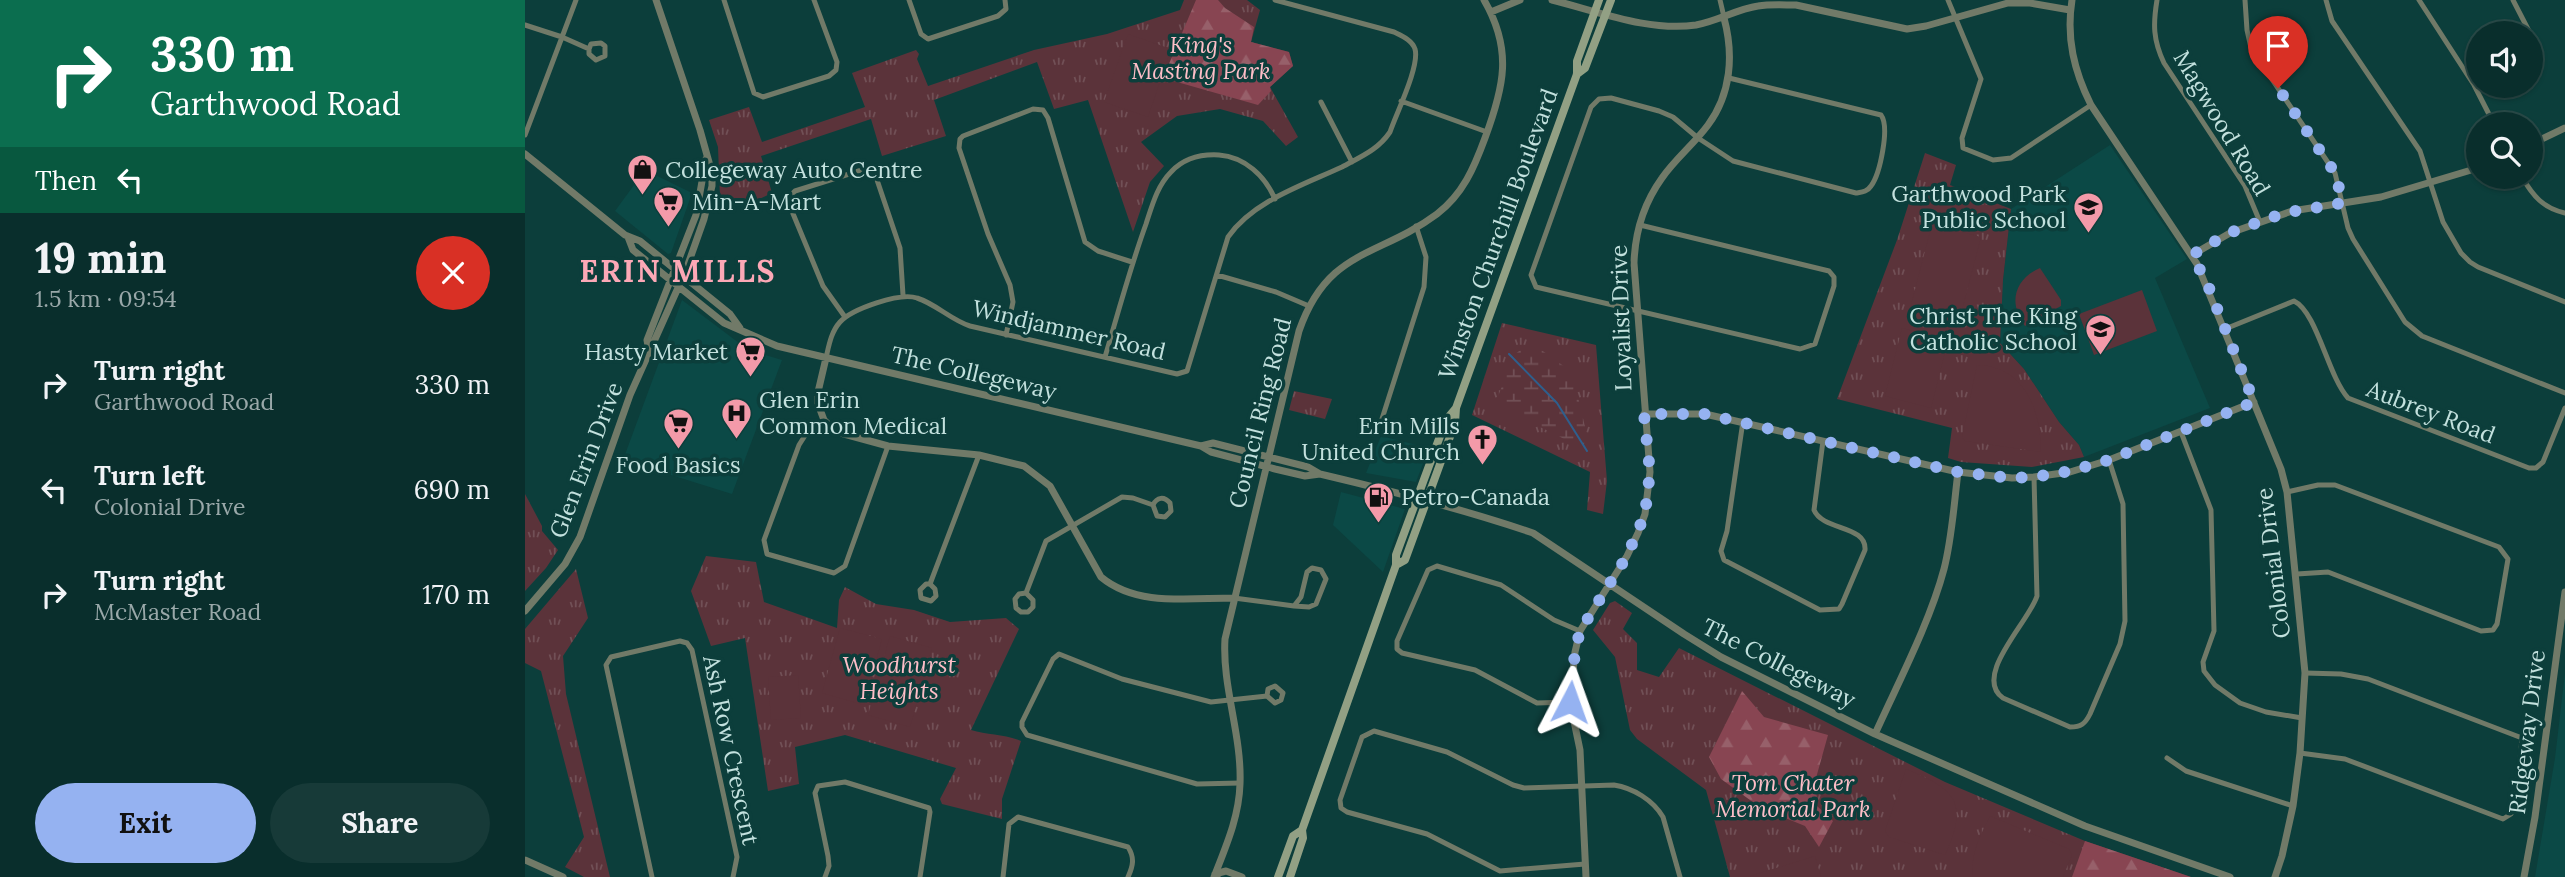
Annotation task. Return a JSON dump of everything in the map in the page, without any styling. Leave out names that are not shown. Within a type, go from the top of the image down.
[{"type":"main road","name":"Winston Churchill Boulevard","points":[[1396,565],[1405,560],[1428,500],[1455,423],[1456,408],[1577,74],[1577,61],[1599,0]]},
{"type":"main road","name":"Winston Churchill Boulevard","points":[[1577,74],[1585,68],[1611,0]]},
{"type":"main road","name":"Winston Churchill Boulevard","points":[[1290,877],[1303,838],[1302,830],[1396,565],[1396,555],[1446,420],[1456,408]]},
{"type":"main road","name":"Winston Churchill Boulevard","points":[[1278,877],[1293,836],[1302,830]]},
{"type":"street","points":[[525,135],[576,0]]},
{"type":"street","name":"Glen Erin Drive","points":[[525,611],[565,564],[580,537],[627,405],[683,276],[704,219],[712,186],[712,173],[696,118],[656,0]]},
{"type":"street","points":[[724,0],[754,93],[763,97],[829,76],[836,71],[837,62],[814,0]]},
{"type":"street","points":[[909,0],[921,34],[928,39],[998,16],[1006,9],[1005,0]]},
{"type":"street","name":"Windjammer Road","points":[[903,295],[921,299],[960,323],[1177,374],[1184,373],[1189,368],[1228,237],[1238,223],[1275,199],[1352,162],[1383,143],[1390,132],[1416,62],[1415,49],[1410,41],[1394,32],[1275,0]]},
{"type":"street","name":"Council Ring Road","points":[[1215,876],[1231,833],[1238,806],[1240,783],[1224,650],[1295,342],[1309,306],[1324,284],[1345,264],[1442,209],[1461,189],[1475,166],[1501,92],[1503,69],[1499,34],[1484,0]]},
{"type":"street","points":[[1491,12],[1520,0]]},
{"type":"street","points":[[1552,0],[1669,26],[1695,25],[1759,6],[1779,5],[1796,5],[1907,29],[2008,3],[2030,3],[2070,10]]},
{"type":"street","points":[[1720,0],[1724,18]]},
{"type":"street","points":[[1948,0],[1981,79],[1962,138],[1963,148],[1993,160],[2011,158],[2091,105]]},
{"type":"street","name":"Colonial Drive","points":[[2072,0],[2069,24],[2079,81],[2091,105],[2192,255],[2207,283],[2281,469],[2287,492],[2305,673],[2300,753],[2293,806],[2275,877]]},
{"type":"street","name":"Magwood Road","points":[[2157,0],[2153,30],[2156,46],[2245,186],[2260,222]]},
{"type":"street","points":[[2245,0],[2251,48],[2332,167],[2353,239],[2413,330],[2565,394]]},
{"type":"street","points":[[2326,0],[2332,21],[2420,151],[2444,222],[2470,262],[2565,302]]},
{"type":"street","points":[[2419,0],[2466,69]]},
{"type":"street","points":[[2513,0],[2524,21]]},
{"type":"street","name":"Loyalist Drive","points":[[1586,877],[1580,750],[1570,702],[1580,631],[1627,556],[1645,514],[1650,472],[1634,264],[1640,225],[1644,209],[1663,176],[1716,112],[1729,78],[1728,33],[1724,18]]},
{"type":"street","points":[[525,25],[589,49]]},
{"type":"street","points":[[1640,225],[1829,271],[1834,277],[1834,286],[1815,344],[1800,349],[1536,287],[1531,275],[1591,107],[1599,99],[1611,99],[1673,117],[1697,138],[1733,161],[1856,192],[1863,192],[1872,184],[1885,135],[1881,115],[1729,78]]},
{"type":"street","points":[[1401,101],[1487,132]]},
{"type":"street","points":[[1321,102],[1352,162]]},
{"type":"street","points":[[1006,335],[1013,302],[1010,285],[988,234],[959,148],[963,135],[1033,109],[1043,110],[1048,118],[1085,242],[1098,251],[1132,262]]},
{"type":"street","points":[[2543,138],[2565,128]]},
{"type":"street","name":"The Collegeway","points":[[525,154],[628,237],[640,241],[674,268],[730,314],[740,329]]},
{"type":"street","points":[[1105,357],[1132,262],[1159,186],[1172,170],[1184,160],[1215,155],[1232,156],[1263,178],[1275,199]]},
{"type":"street","name":"Glen Erin Drive","points":[[649,351],[647,340],[696,215],[706,156]]},
{"type":"street","points":[[845,317],[823,286],[789,204],[790,196],[797,190],[865,169],[874,172],[900,248],[903,295],[845,317],[833,333],[818,392],[818,404],[824,420],[844,434],[888,446],[979,455],[1024,466],[1049,486],[1101,578],[1113,588],[1149,598],[1234,598],[1294,606],[1309,607],[1316,604],[1326,579],[1324,573],[1317,568],[1307,572],[1301,597],[1294,606]]},
{"type":"street","points":[[2192,255],[2229,233],[2299,209],[2374,198],[2466,172]]},
{"type":"street","points":[[2529,189],[2543,204],[2565,214]]},
{"type":"street","points":[[1381,422],[1424,287],[1426,257],[1416,226]]},
{"type":"street","name":"The Collegeway","points":[[628,237],[633,250],[724,323],[778,346],[1201,446],[1211,452],[1305,476],[1320,474]]},
{"type":"street","points":[[1217,275],[1276,292],[1309,306]]},
{"type":"street","name":"Aubrey Road","points":[[2225,329],[2294,301],[2304,310],[2336,382],[2349,398],[2529,468],[2536,468],[2543,462],[2565,408]]},
{"type":"street","points":[[1644,414],[1705,414],[1958,472],[1997,478],[2034,477],[2070,471],[2109,460],[2254,402]]},
{"type":"street","points":[[824,420],[806,434],[799,445],[764,540],[767,554],[834,573],[841,570],[845,566],[888,446]]},
{"type":"street","points":[[1743,421],[1727,531],[1721,551],[1724,560],[1820,610],[1832,611],[1839,609],[1842,604],[1866,543],[1862,536],[1821,520],[1814,510],[1823,441]]},
{"type":"street","points":[[2181,432],[2211,510],[2214,631],[2203,662],[2207,677],[2240,703],[2266,712],[2302,718]]},
{"type":"street","name":"The Collegeway","points":[[1201,446],[1213,443],[1308,467],[1320,474],[1417,496],[1509,523],[1533,533],[1721,657],[1875,734],[2085,826],[2230,877]]},
{"type":"street","points":[[930,584],[979,455]]},
{"type":"street","points":[[2034,477],[2039,588],[2032,610],[2001,655],[1993,685],[1995,693],[2003,698],[2070,727],[2078,727],[2085,724],[2090,715],[2120,644],[2125,621],[2123,504],[2109,460]]},
{"type":"street","points":[[1875,734],[1935,596],[1944,568],[1958,472]]},
{"type":"street","points":[[2287,492],[2318,485],[2335,485],[2499,547],[2508,559],[2497,624],[2493,629],[2481,631],[2328,572],[2297,574]]},
{"type":"street","points":[[1025,593],[1046,541],[1122,497],[1153,505]]},
{"type":"street","points":[[1570,702],[1537,703],[1475,670],[1402,653],[1397,649],[1397,641],[1428,570],[1437,566],[1500,584],[1554,620],[1580,631]]},
{"type":"street","name":"Ridgeway Drive","points":[[2524,877],[2535,817],[2565,592]]},
{"type":"street","name":"Ash Row Crescent","points":[[652,877],[606,665],[611,657],[680,641],[688,644],[692,650],[737,857],[733,877]]},
{"type":"street","points":[[1240,783],[1197,785],[1027,736],[1022,727],[1023,722],[1053,659],[1059,654],[1122,680],[1211,702],[1267,696]]},
{"type":"street","points":[[2300,753],[2345,759],[2503,819],[2511,814],[2516,803],[2522,738],[2368,679],[2341,674],[2305,673]]},
{"type":"street","points":[[1585,864],[1500,871],[1427,834],[1347,812],[1341,808],[1340,800],[1362,737],[1367,732],[1374,731],[1447,752],[1524,788],[1625,787],[1658,808],[1680,877]]},
{"type":"street","points":[[2167,758],[2186,771],[2293,806]]},
{"type":"street","points":[[825,877],[829,866],[828,856],[815,793],[818,786],[845,782],[929,808],[928,835],[920,877]]},
{"type":"street","points":[[1003,877],[1009,824],[1018,817],[1128,847],[1133,866],[1128,877]]},
{"type":"street","points":[[525,860],[563,877]]},
{"type":"street","points":[[1215,876],[1226,871],[1242,877]]},
{"type":"shaded area","points":[[2110,145],[2187,259],[2155,278],[2210,408],[2084,457],[2079,445],[2059,422],[2024,369],[2000,343],[2003,280],[2011,209]]},
{"type":"shaded area","points":[[645,170],[692,193],[671,253],[668,254],[615,211]]},
{"type":"shaded area","points":[[682,300],[743,346],[782,360],[732,494],[623,460]]},
{"type":"shaded area","points":[[1381,436],[1429,448],[1416,482],[1366,473]]},
{"type":"shaded area","points":[[1341,492],[1405,509],[1383,572],[1333,525]]},
{"type":"shaded area","points":[[2565,673],[2565,877],[2535,877],[2555,758]]},
{"type":"green space","name":"King's Masting Park","points":[[1184,0],[1247,0],[1260,10],[1251,42],[1289,52],[1293,66],[1270,87],[1298,137],[1286,146],[1263,121],[1220,109],[1177,116],[1141,142],[1164,166],[1150,182],[1133,232],[1088,100],[1054,109],[1037,62],[934,100],[946,136],[882,156],[871,119],[761,156],[772,193],[745,206],[720,197],[718,147],[709,120],[749,107],[762,142],[865,107],[852,73],[916,50],[928,86],[1034,50],[1107,34],[1180,10]]},
{"type":"green space","points":[[1196,0],[1218,0],[1225,8],[1254,27],[1251,42],[1289,52],[1293,66],[1270,87],[1271,91],[1258,105],[1163,78]]},
{"type":"green space","points":[[1128,34],[1171,49],[1148,117],[1104,102]]},
{"type":"green space","points":[[1925,153],[1956,165],[1950,185],[2011,209],[2003,280],[2000,343],[2024,369],[2059,422],[2079,445],[2084,457],[2032,467],[1961,462],[1948,458],[1952,428],[1837,399],[1897,240]]},
{"type":"green space","points":[[1932,224],[1981,237],[1960,318],[1911,305]]},
{"type":"green space","points":[[2040,268],[2061,300],[2061,306],[2025,326],[2017,309],[2016,293],[2024,279]]},
{"type":"green space","points":[[2142,290],[2157,331],[2094,355],[2079,314]]},
{"type":"green space","points":[[1502,323],[1596,345],[1607,481],[1603,514],[1587,510],[1590,472],[1472,415]]},
{"type":"green space","points":[[1902,328],[1948,340],[1931,408],[1885,396]]},
{"type":"green space","points":[[1523,348],[1540,349],[1572,372],[1587,435],[1584,444],[1575,446],[1514,414],[1497,399],[1514,355]]},
{"type":"green space","points":[[1977,365],[1994,367],[2007,373],[2027,393],[2038,421],[2041,452],[1965,441],[1962,437]]},
{"type":"green space","points":[[1294,391],[1332,399],[1325,419],[1289,410]]},
{"type":"green space","points":[[525,494],[542,531],[558,550],[525,591]]},
{"type":"green space","name":"Woodhurst Heights","points":[[706,556],[756,562],[764,602],[837,628],[839,600],[845,587],[876,604],[914,610],[950,622],[1006,618],[1019,629],[971,730],[1021,741],[1002,799],[1002,819],[942,804],[940,799],[956,768],[845,735],[795,747],[799,784],[768,791],[745,638],[711,646],[691,591]]},
{"type":"green space","points":[[576,569],[588,618],[563,656],[566,694],[610,877],[584,877],[565,867],[584,837],[541,671],[525,663],[525,629]]},
{"type":"green space","name":"Tom Chater Memorial Park","points":[[1615,601],[1632,613],[1623,629],[1637,643],[1637,670],[1659,677],[1679,648],[1945,782],[2085,841],[2191,877],[1730,877],[1706,790],[1637,739],[1630,730],[1615,657],[1593,630],[1610,603]]},
{"type":"green space","points":[[840,628],[882,639],[864,705],[822,693]]},
{"type":"green space","points":[[890,636],[932,648],[910,727],[868,715]]},
{"type":"green space","points":[[798,675],[801,718],[771,720],[768,677]]},
{"type":"green space","points":[[1742,691],[1764,717],[1828,735],[1816,778],[1817,806],[1833,821],[1819,847],[1805,826],[1761,808],[1721,779],[1709,757]]},
{"type":"green space","points":[[1906,769],[1937,784],[1947,791],[1953,800],[1956,822],[1945,855],[1889,837],[1885,831]]},
{"type":"green space","points":[[1990,816],[2069,849],[2072,855],[2063,877],[1973,877],[1974,853]]},
{"type":"green space","points":[[2085,841],[2191,877],[2072,877]]},
{"type":"green space","points":[[1815,856],[1821,877],[1750,876]]},
{"type":"waterway","points":[[1509,354],[1557,403],[1587,451]]},
{"type":"place","name":"Collegeway Auto Centre","points":[[642,197]]},
{"type":"place","name":"Min-A-Mart","points":[[669,229]]},
{"type":"place","name":"Garthwood Park Public School","points":[[2089,234]]},
{"type":"place","name":"Christ The King Catholic School","points":[[2100,356]]},
{"type":"place","name":"Hasty Market","points":[[751,379]]},
{"type":"place","name":"Glen Erin Common Medical","points":[[736,440]]},
{"type":"place","name":"Food Basics","points":[[678,451]]},
{"type":"place","name":"Erin Mills United Church","points":[[1483,466]]},
{"type":"place","name":"Petro-Canada","points":[[1378,524]]},
{"type":"district","name":"ERIN MILLS","points":[[678,272]]},
{"type":"route","points":[[1570,702],[1580,631],[1627,556],[1645,514],[1650,472],[1644,414],[1705,414],[1958,472],[2012,478],[2070,471],[2109,460],[2254,402],[2207,283],[2192,255],[2229,233],[2284,213],[2343,203],[2335,173],[2278,88]]}]
